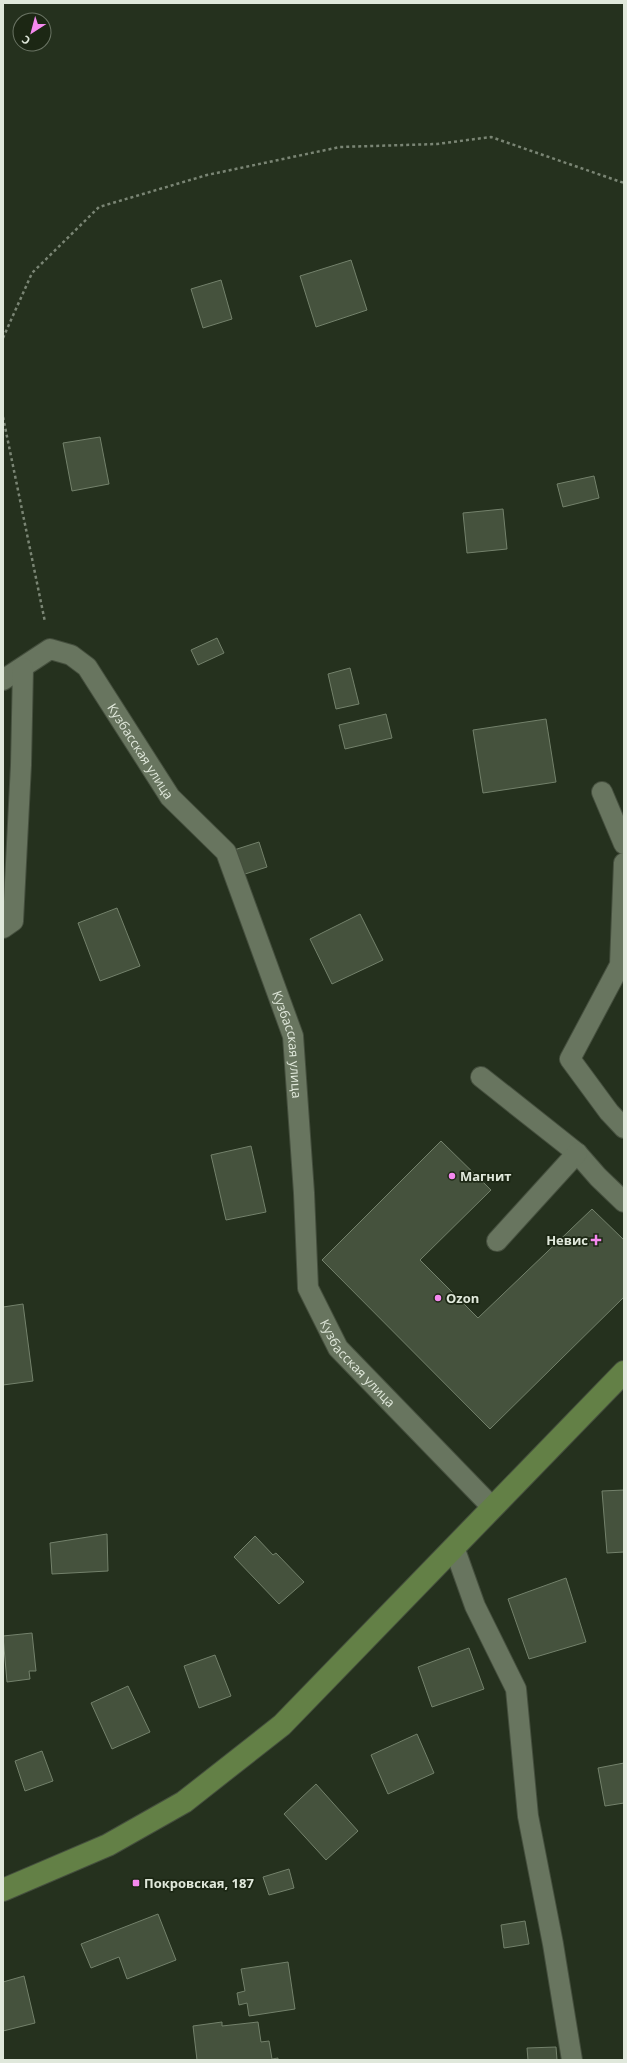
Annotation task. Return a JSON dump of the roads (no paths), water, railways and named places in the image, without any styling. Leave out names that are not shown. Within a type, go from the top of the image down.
[{"type":"main road","points":[[3,1890],[108,1845],[184,1802],[282,1725],[624,1372]]},
{"type":"lane","name":"Кузбасская улица","points":[[23,668],[50,650],[71,655],[87,668],[170,798],[226,852],[293,1036],[304,1193],[308,1288],[338,1348],[492,1507]]},
{"type":"lane","points":[[3,680],[23,668]]},
{"type":"lane","points":[[3,928],[14,921],[21,765],[23,668]]},
{"type":"lane","points":[[602,792],[624,844]]},
{"type":"lane","points":[[624,863],[620,965],[570,1059],[609,1112],[624,1128]]},
{"type":"lane","points":[[481,1077],[577,1153],[598,1177],[624,1202]]},
{"type":"lane","points":[[497,1241],[577,1153]]},
{"type":"lane","points":[[454,1547],[475,1606],[516,1689],[528,1816],[553,1944],[572,2060]]},
{"type":"place","name":"Магнит","points":[[452,1176]]},
{"type":"place","name":"Невис","points":[[596,1240]]},
{"type":"place","name":"Ozon","points":[[438,1298]]},
{"type":"place","name":"Покровская, 187","points":[[136,1883]]}]
